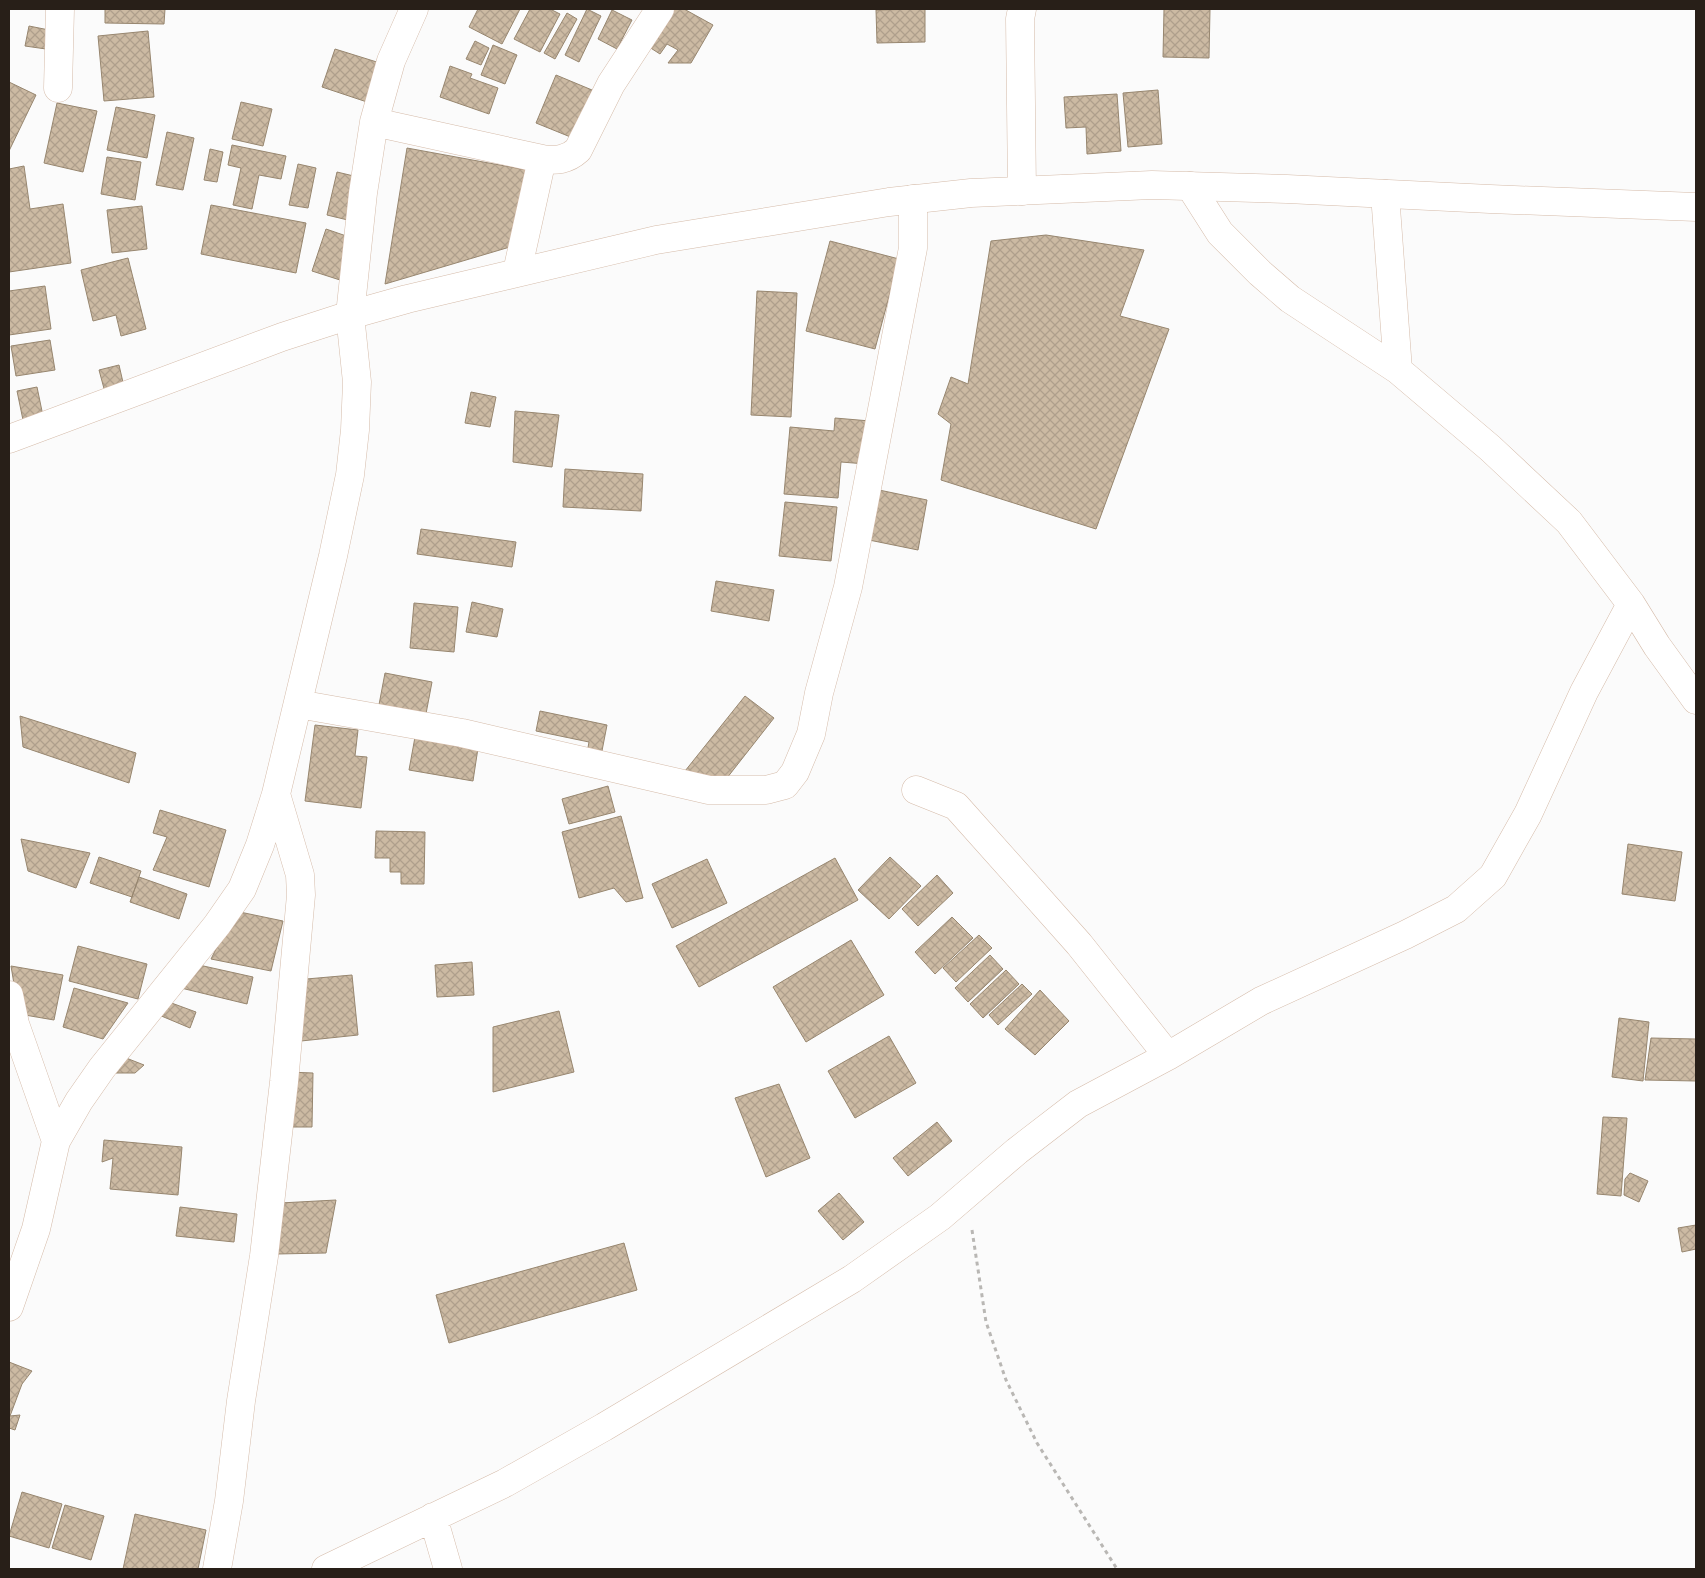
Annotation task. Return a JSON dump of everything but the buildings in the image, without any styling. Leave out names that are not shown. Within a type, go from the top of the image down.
[{"type":"street","points":[[58,88],[60,9]]},
{"type":"street","points":[[9,1308],[36,1229],[56,1141],[79,1101],[102,1068],[197,951],[242,889],[260,845],[276,794],[333,556],[350,475],[355,430],[357,382],[350,315],[363,193],[374,122],[391,61],[414,9]]},
{"type":"street","points":[[374,122],[542,159],[554,160],[572,156],[578,150],[611,84],[660,9]]},
{"type":"street","points":[[1022,9],[1020,19],[1022,191]]},
{"type":"street","points":[[517,272],[542,159]]},
{"type":"street","points":[[9,439],[264,344],[350,315],[407,299],[656,240],[913,199],[971,193],[1152,185],[1696,207]]},
{"type":"street","points":[[1190,186],[1220,233],[1260,273],[1290,299],[1398,370],[1490,448],[1569,522],[1631,604],[1657,646],[1696,700]]},
{"type":"street","points":[[1385,194],[1398,370]]},
{"type":"street","points":[[298,704],[462,733],[709,790],[766,790],[785,785],[795,772],[811,734],[819,693],[848,587],[913,248],[913,199]]},
{"type":"street","points":[[326,1569],[505,1483],[769,1330],[852,1279],[940,1217],[1017,1151],[1078,1104],[1168,1056],[1261,1001],[1456,909],[1493,876],[1528,814],[1584,692],[1631,604]]},
{"type":"street","points":[[916,790],[956,806],[1079,944],[1168,1056]]},
{"type":"street","points":[[217,1569],[229,1501],[241,1401],[264,1256],[284,1082],[301,895],[300,875],[276,794]]},
{"type":"street","points":[[9,995],[15,1024],[56,1141]]},
{"type":"street","points":[[433,1516],[448,1569]]},
{"type":"path","points":[[967,1194],[986,1322],[1006,1380],[1037,1443],[1117,1569]]}]
